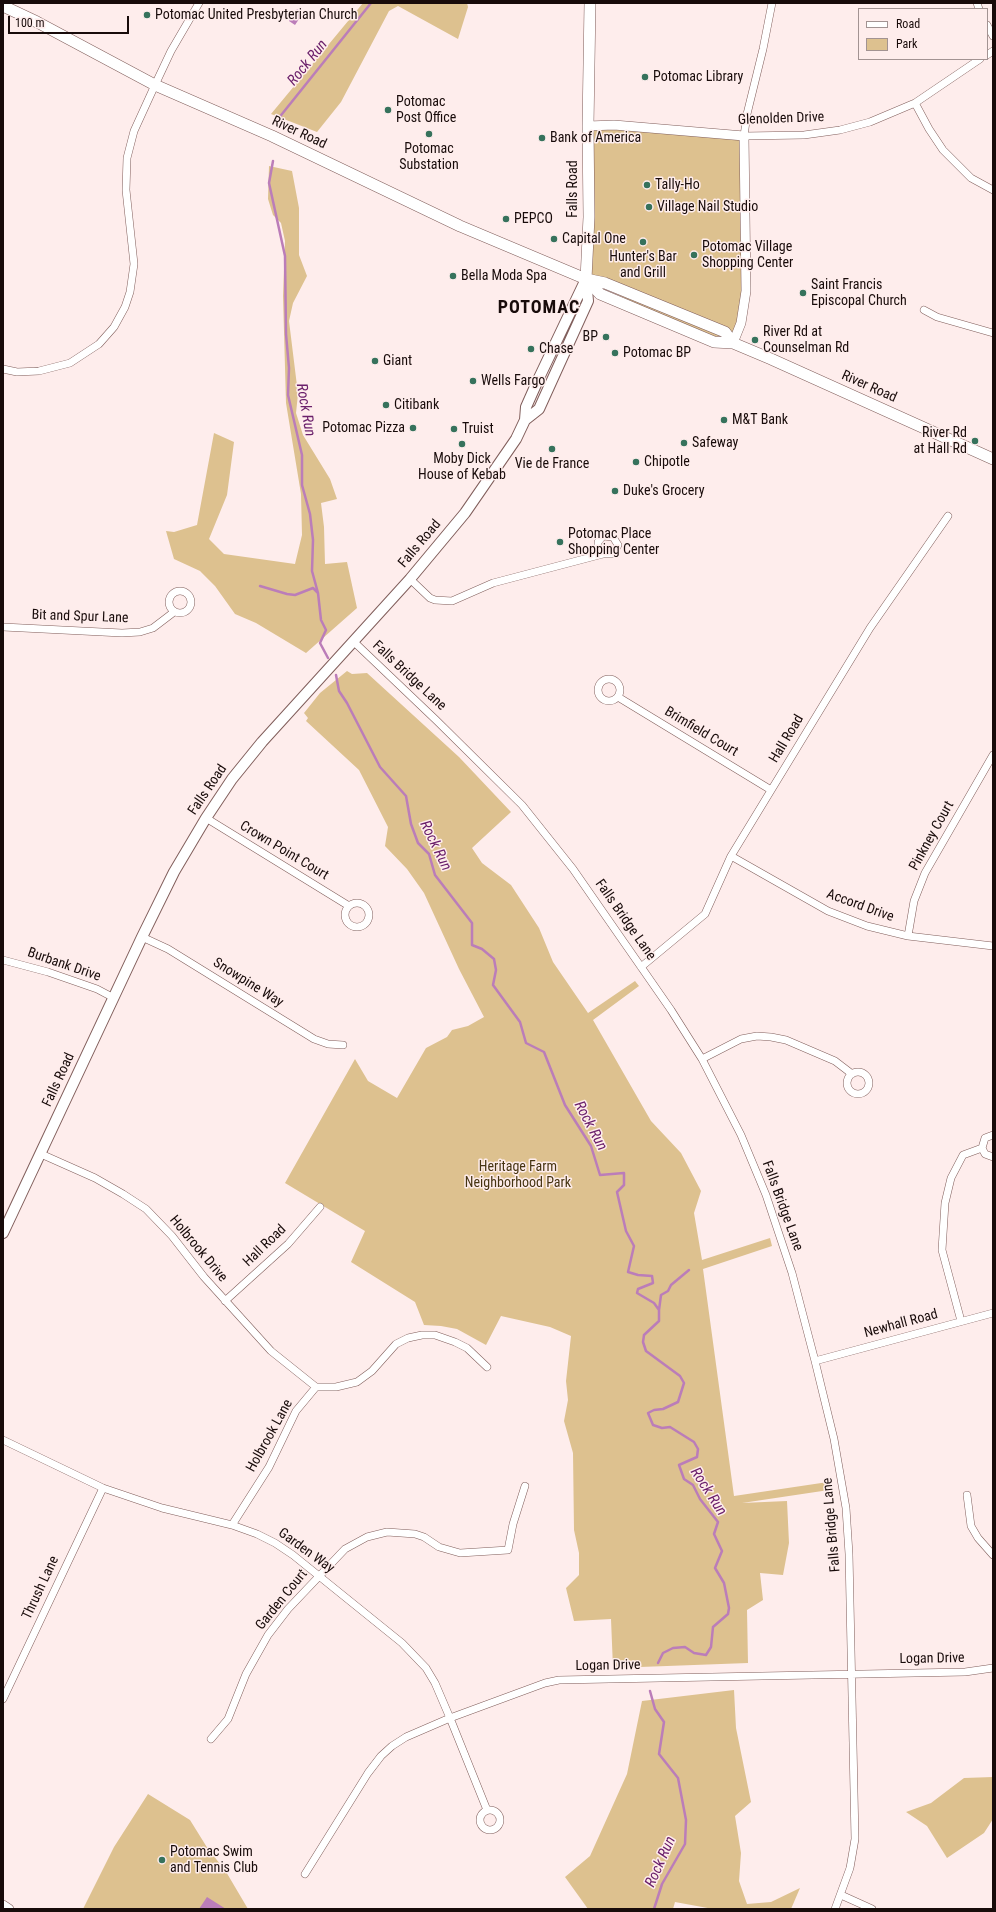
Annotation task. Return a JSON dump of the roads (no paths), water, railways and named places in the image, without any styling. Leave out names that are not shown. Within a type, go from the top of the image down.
[{"type":"main road","name":"Falls Road","points":[[3,1234],[142,937],[174,872],[206,818],[232,779],[262,742],[410,579],[465,513],[516,439],[526,420],[526,407],[586,279],[589,217],[588,126],[590,3]]},
{"type":"main road","name":"River Road","points":[[3,6],[37,22],[155,85],[272,136],[460,226],[586,279],[600,294],[714,342],[733,343],[993,459]]},
{"type":"street","points":[[3,369],[17,372],[39,371],[70,363],[99,344],[114,327],[125,307],[130,292],[134,264],[126,190],[127,158],[134,131],[155,85],[199,3]]},
{"type":"street","points":[[733,343],[741,323],[746,291],[744,136],[747,114],[763,49],[772,3]]},
{"type":"street","points":[[988,27],[993,36]]},
{"type":"street","name":"Glenolden Drive","points":[[588,126],[614,125],[744,136],[804,136],[840,130],[870,122],[915,103],[979,60]]},
{"type":"street","points":[[915,103],[929,129],[943,150],[971,178],[993,190]]},
{"type":"street","points":[[924,310],[937,317],[993,333]]},
{"type":"street","name":"Hall Road","points":[[641,967],[704,914],[731,856],[870,628],[948,516]]},
{"type":"street","points":[[410,579],[430,598],[435,600],[452,601],[493,583],[602,554]]},
{"type":"street","name":"Bit and Spur Lane","points":[[3,627],[122,633],[140,632],[152,628],[174,612]]},
{"type":"street","name":"Falls Bridge Lane","points":[[353,641],[522,805],[573,869],[672,1010],[702,1059],[742,1135],[766,1195],[792,1273],[816,1361],[834,1439],[846,1508],[849,1554],[855,1839],[850,1868],[835,1909]]},
{"type":"street","name":"Brimfield Court","points":[[618,697],[771,790]]},
{"type":"street","name":"Pinkney Court","points":[[908,936],[914,901],[924,873],[993,756]]},
{"type":"street","name":"Crown Point Court","points":[[206,818],[349,906]]},
{"type":"street","name":"Accord Drive","points":[[731,856],[828,911],[867,926],[908,936],[993,946]]},
{"type":"street","name":"Snowpine Way","points":[[142,937],[168,949],[314,1039],[328,1044],[343,1045]]},
{"type":"street","name":"Burbank Drive","points":[[3,960],[48,972],[97,989],[114,998]]},
{"type":"street","points":[[702,1059],[741,1039],[757,1036],[771,1037],[786,1040],[835,1061],[852,1074]]},
{"type":"street","points":[[961,1321],[942,1250],[945,1203],[950,1178],[963,1155],[982,1148],[986,1138],[993,1135]]},
{"type":"street","points":[[982,1148],[985,1154],[993,1157]]},
{"type":"street","name":"Holbrook Drive","points":[[41,1154],[94,1178],[146,1209],[172,1236],[204,1277],[271,1351],[316,1387]]},
{"type":"street","name":"Hall Road","points":[[225,1301],[288,1244],[320,1207]]},
{"type":"street","name":"Newhall Road","points":[[816,1361],[993,1313]]},
{"type":"street","points":[[316,1387],[336,1387],[357,1382],[372,1371],[396,1344],[408,1338],[422,1335],[435,1335],[455,1342],[467,1348],[487,1367]]},
{"type":"street","name":"Holbrook Lane","points":[[232,1525],[269,1467],[296,1411],[316,1387]]},
{"type":"street","name":"Garden Way","points":[[3,1440],[103,1488],[162,1508],[232,1525],[257,1534],[275,1543],[402,1643],[416,1656],[435,1683],[486,1810]]},
{"type":"street","name":"Garden Court","points":[[211,1739],[228,1719],[246,1674],[268,1635],[288,1609],[344,1549],[367,1537],[387,1532],[415,1534],[424,1537],[439,1547],[460,1553],[508,1550],[511,1533],[525,1486]]},
{"type":"street","name":"Thrush Lane","points":[[3,1699],[103,1488]]},
{"type":"street","points":[[967,1495],[971,1526],[978,1538],[993,1555]]},
{"type":"street","name":"Logan Drive","points":[[305,1874],[368,1773],[381,1756],[392,1746],[406,1737],[450,1718],[545,1683],[559,1680],[965,1672],[993,1668]]},
{"type":"street","points":[[841,1895],[872,1909]]},
{"type":"street","points":[[3,1905],[9,1909]]},
{"type":"waterway","name":"Rock Run","points":[[278,119],[371,3]]},
{"type":"waterway","name":"Rock Run","points":[[273,161],[269,183],[285,256],[286,334],[289,368],[288,395],[302,455],[302,485],[310,514],[313,540],[312,571],[318,593],[321,620],[326,630],[320,643],[328,658]]},
{"type":"waterway","points":[[260,586],[295,595],[313,588],[318,593]]},
{"type":"waterway","name":"Rock Run","points":[[336,675],[339,691],[347,703],[380,767],[406,796],[411,824],[418,843],[429,854],[435,875],[472,923],[472,945],[482,949],[494,959],[496,970],[493,985],[520,1022],[526,1043],[544,1052],[565,1105],[591,1146],[600,1175],[624,1173],[624,1185],[617,1192],[626,1231],[634,1246],[628,1272],[638,1275],[652,1276],[653,1283],[638,1289],[637,1293],[654,1303],[659,1310],[659,1321],[644,1335],[643,1342],[646,1351],[680,1376],[684,1383],[678,1402],[663,1409],[654,1410],[648,1413],[653,1425],[662,1428],[670,1427],[694,1442],[698,1449],[697,1457],[679,1465],[684,1479],[693,1485],[700,1499],[718,1522],[714,1534],[722,1551],[715,1568],[724,1583],[729,1608],[728,1614],[713,1627],[711,1647],[706,1655],[694,1653],[685,1647],[673,1648],[663,1653],[658,1663]]},
{"type":"waterway","points":[[659,1310],[661,1295],[668,1291],[671,1285],[689,1270]]},
{"type":"waterway","name":"Rock Run","points":[[650,1691],[655,1709],[664,1722],[659,1754],[678,1778],[686,1820],[685,1844],[662,1884],[654,1909]]},
{"type":"place","name":"Potomac United Presbyterian Church","points":[[147,15]]},
{"type":"place","name":"Potomac Library","points":[[645,77]]},
{"type":"place","name":"Potomac Post Office","points":[[388,110]]},
{"type":"place","name":"Potomac Substation","points":[[429,134]]},
{"type":"place","name":"Bank of America","points":[[542,138]]},
{"type":"place","name":"Tally-Ho","points":[[647,185]]},
{"type":"place","name":"Village Nail Studio","points":[[649,207]]},
{"type":"place","name":"PEPCO","points":[[506,219]]},
{"type":"place","name":"Capital One","points":[[554,239]]},
{"type":"place","name":"Hunter's Bar and Grill","points":[[643,242]]},
{"type":"place","name":"Potomac Village Shopping Center","points":[[694,255]]},
{"type":"place","name":"Bella Moda Spa","points":[[453,276]]},
{"type":"place","name":"Saint Francis Episcopal Church","points":[[803,293]]},
{"type":"place","name":"BP","points":[[606,337]]},
{"type":"place","name":"River Rd at Counselman Rd","points":[[755,340]]},
{"type":"place","name":"Chase","points":[[531,349]]},
{"type":"place","name":"Potomac BP","points":[[615,353]]},
{"type":"place","name":"Giant","points":[[375,361]]},
{"type":"place","name":"Wells Fargo","points":[[473,381]]},
{"type":"place","name":"Citibank","points":[[386,405]]},
{"type":"place","name":"M&T Bank","points":[[724,420]]},
{"type":"place","name":"Potomac Pizza","points":[[413,428]]},
{"type":"place","name":"Truist","points":[[454,429]]},
{"type":"place","name":"River Rd at Hall Rd","points":[[975,441]]},
{"type":"place","name":"Safeway","points":[[684,443]]},
{"type":"place","name":"Moby Dick House of Kebab","points":[[462,444]]},
{"type":"place","name":"Vie de France","points":[[552,449]]},
{"type":"place","name":"Chipotle","points":[[636,462]]},
{"type":"place","name":"Duke's Grocery","points":[[615,491]]},
{"type":"place","name":"Potomac Place Shopping Center","points":[[560,542]]},
{"type":"place","name":"Potomac Swim and Tennis Club","points":[[162,1860]]},
{"type":"district","name":"POTOMAC","points":[[539,308]]},
{"type":"park label","name":"Heritage Farm Neighborhood Park","points":[[518,1176]]}]
